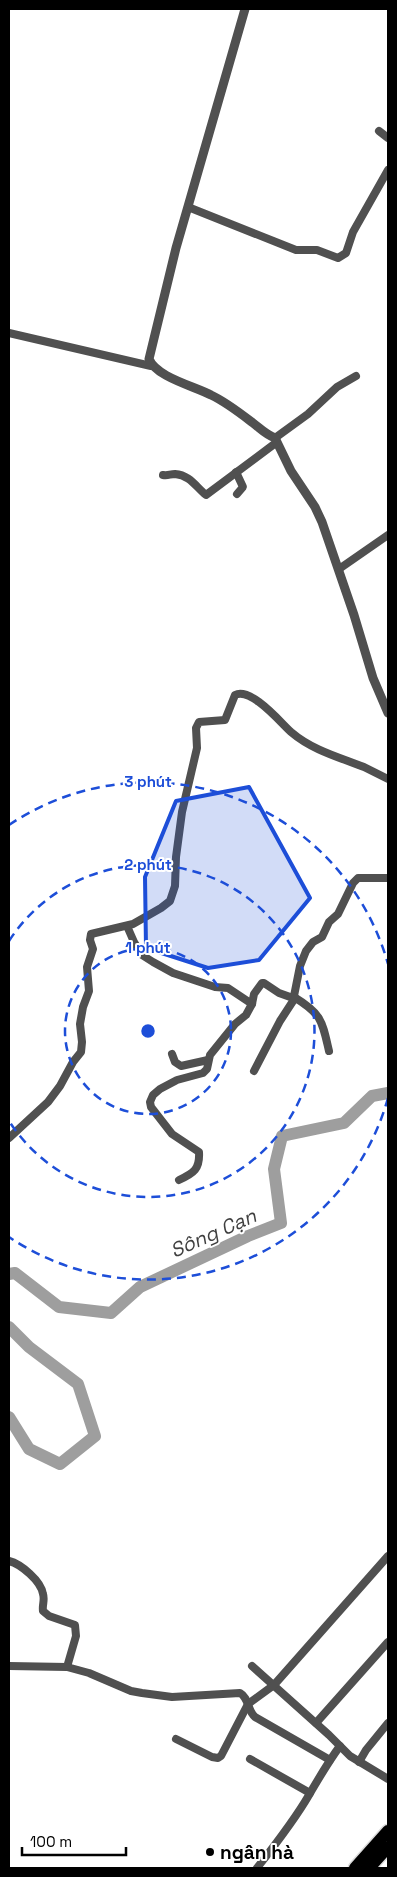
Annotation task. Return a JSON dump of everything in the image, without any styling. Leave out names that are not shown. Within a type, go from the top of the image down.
[{"type":"highway","points":[[355,1868],[388,1831]]},
{"type":"highway","points":[[371,1867],[388,1847]]},
{"type":"street","points":[[151,366],[149,359],[151,344],[188,206],[245,9]]},
{"type":"street","points":[[379,130],[388,138]]},
{"type":"street","points":[[188,206],[296,250],[318,250],[338,258],[346,253],[353,232],[388,170]]},
{"type":"street","points":[[9,333],[151,366],[211,394],[276,440],[291,471],[315,508],[339,569],[373,678],[388,713]]},
{"type":"street","points":[[163,475],[176,474],[187,478],[196,484],[206,495],[308,414],[338,387],[356,376]]},
{"type":"street","points":[[236,472],[243,487],[237,494]]},
{"type":"street","points":[[339,569],[388,534]]},
{"type":"street","points":[[9,1138],[48,1102],[81,1052],[80,1024],[83,1006],[89,991],[87,968],[93,949],[90,940],[91,934],[127,926],[161,908],[170,901],[175,886],[176,857],[182,812],[197,748],[197,725],[201,721],[225,720],[236,695],[245,694],[265,706],[310,746],[388,779]]},
{"type":"street","points":[[254,1071],[280,1020],[294,998],[300,966],[306,952],[313,942],[322,937],[329,922],[338,914],[353,883],[362,877],[388,878]]},
{"type":"street","points":[[127,926],[142,955],[153,962],[173,973],[214,987],[228,988],[252,1004]]},
{"type":"street","points":[[179,1180],[192,1174],[197,1167],[200,1161],[199,1152],[172,1134],[151,1107],[150,1102],[155,1093],[168,1085],[177,1080],[203,1073],[207,1069],[210,1055],[222,1043],[235,1024],[246,1016],[252,1004],[254,994],[262,983],[286,996],[294,998],[310,1007],[316,1013],[323,1027],[328,1052]]},
{"type":"street","points":[[172,1054],[175,1062],[181,1066],[208,1060]]},
{"type":"street","points":[[176,1739],[212,1757],[218,1758],[221,1756],[248,1704],[274,1685],[388,1556]]},
{"type":"street","points":[[9,1561],[27,1570],[39,1584],[44,1598],[44,1611],[49,1616],[75,1625],[76,1636],[67,1667]]},
{"type":"street","points":[[316,1723],[388,1642]]},
{"type":"street","points":[[9,1666],[67,1667],[89,1673],[131,1692],[172,1698],[236,1692],[244,1695],[251,1714],[255,1717],[330,1760]]},
{"type":"street","points":[[252,1666],[350,1756],[388,1779]]},
{"type":"street","points":[[359,1762],[366,1750],[388,1724]]},
{"type":"street","points":[[257,1868],[310,1793],[340,1746]]},
{"type":"street","points":[[250,1759],[310,1793]]},
{"type":"highlighted area","points":[[249,787],[310,898],[259,960],[208,968],[146,948],[145,877],[176,801]]},
{"type":"waterway","name":"Sông Cạn","points":[[9,1274],[15,1273],[59,1307],[111,1313],[140,1287],[248,1236],[281,1223],[274,1169],[282,1136],[344,1123],[372,1096],[388,1093]]},
{"type":"waterway","name":"Sông Cạn","points":[[9,1327],[29,1347],[78,1384],[95,1436],[60,1464],[29,1449],[9,1417]]},
{"type":"place","name":"ngân hà","points":[[210,1852]]}]
